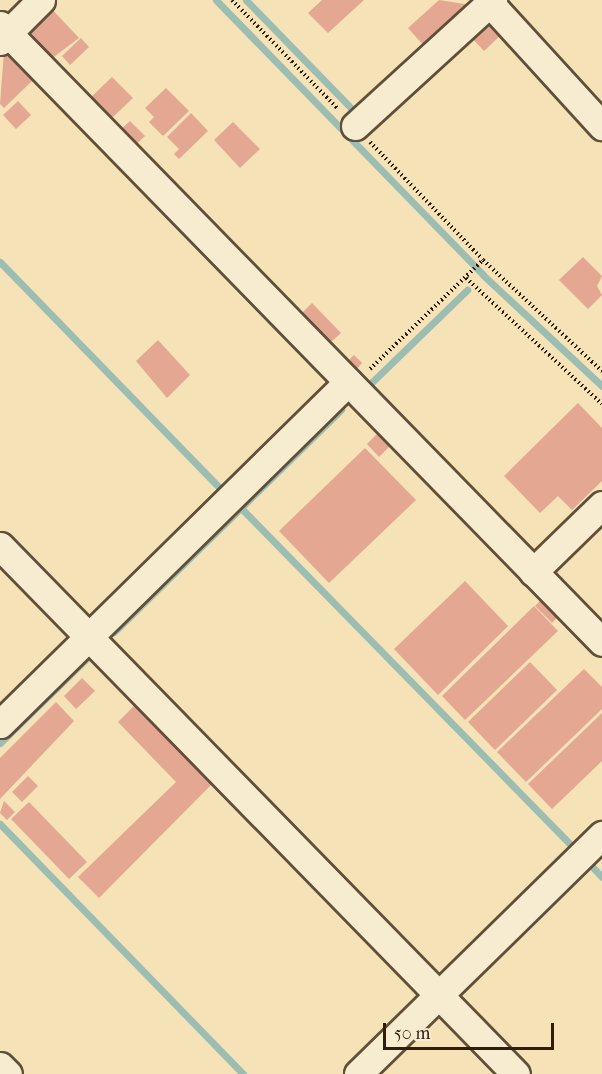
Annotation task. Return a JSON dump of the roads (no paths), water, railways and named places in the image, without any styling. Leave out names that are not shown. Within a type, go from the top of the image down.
[{"type":"street","points":[[41,0],[3,33],[602,642]]},
{"type":"street","points":[[355,126],[490,1],[602,126]]},
{"type":"street","points":[[0,723],[350,384]]},
{"type":"street","points":[[533,572],[602,505]]},
{"type":"street","points":[[0,546],[516,1074]]},
{"type":"street","points":[[358,1074],[602,835]]},
{"type":"street","points":[[0,1066],[8,1074]]},
{"type":"waterway","points":[[216,0],[483,275],[602,386]]},
{"type":"waterway","points":[[246,0],[355,112]]},
{"type":"waterway","points":[[0,262],[222,490]]},
{"type":"waterway","points":[[371,383],[467,290]]},
{"type":"waterway","points":[[114,632],[341,410]]},
{"type":"waterway","points":[[241,508],[577,851]]},
{"type":"waterway","points":[[0,743],[87,658]]},
{"type":"waterway","points":[[0,824],[243,1074]]},
{"type":"waterway","points":[[587,861],[602,877]]}]
